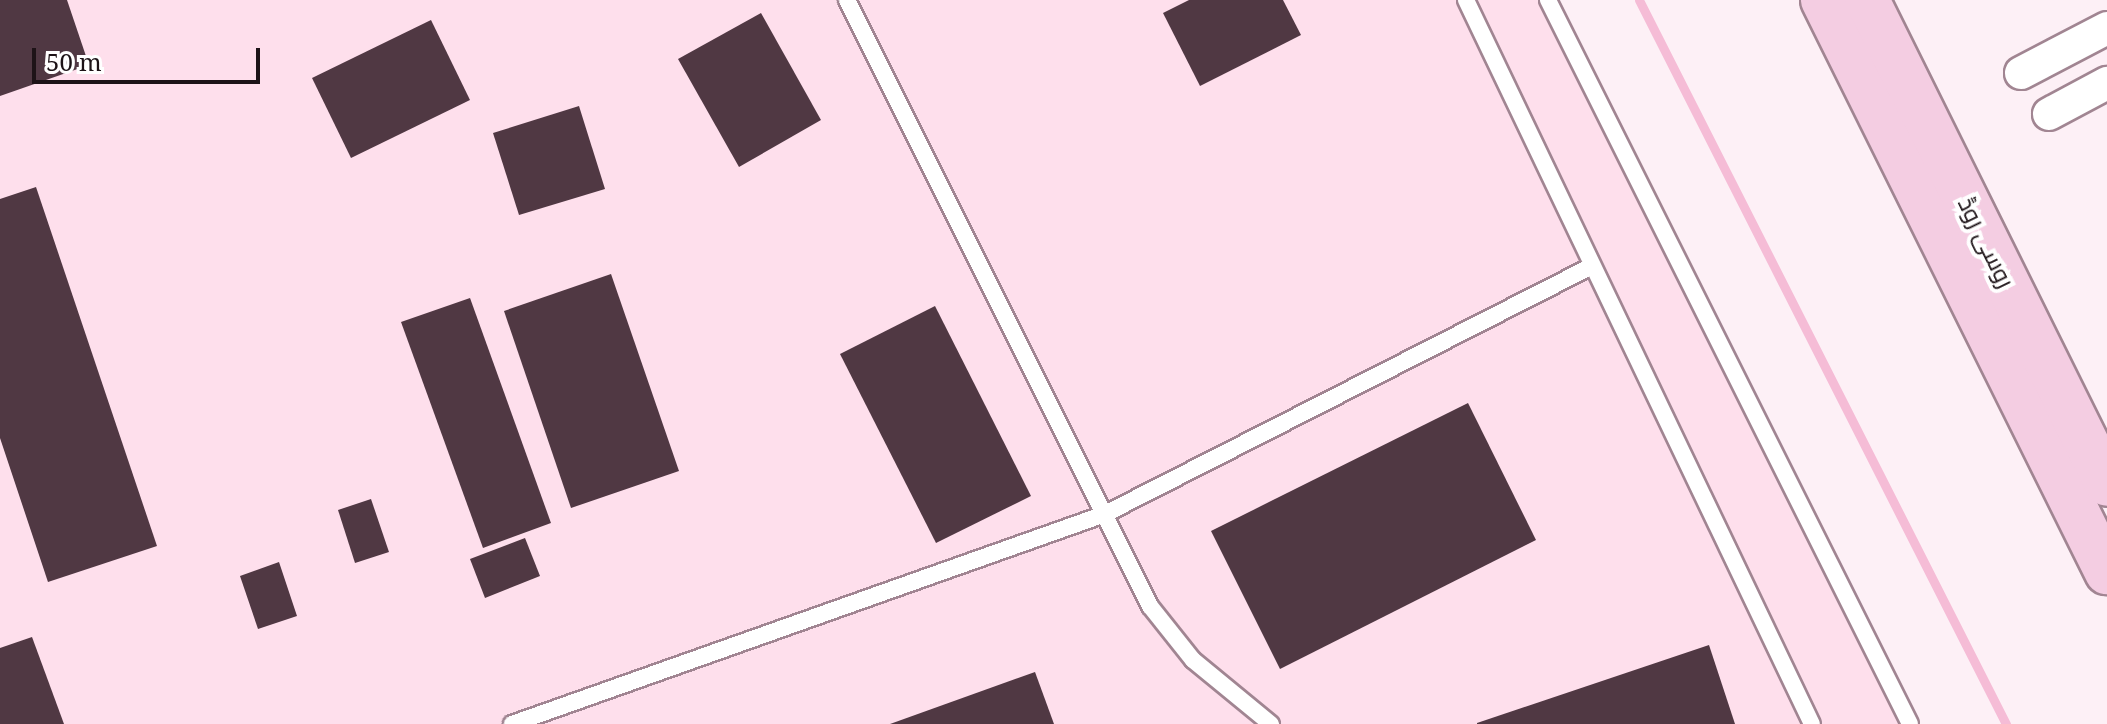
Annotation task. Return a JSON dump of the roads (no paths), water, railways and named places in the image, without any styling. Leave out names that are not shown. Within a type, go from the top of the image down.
[{"type":"main road","points":[[1823,0],[2107,572]]},
{"type":"main road","name":"روسی روڈ","points":[[1867,0],[2107,484]]},
{"type":"street","points":[[2021,73],[2107,28]]},
{"type":"street","points":[[2049,114],[2107,83]]},
{"type":"lane","points":[[847,0],[1150,606],[1193,660],[1271,724]]},
{"type":"lane","points":[[1466,0],[1812,724]]},
{"type":"lane","points":[[1548,0],[1910,724]]},
{"type":"lane","points":[[512,724],[1105,514],[1592,266]]},
{"type":"waterway","points":[[1639,0],[2006,724]]}]
